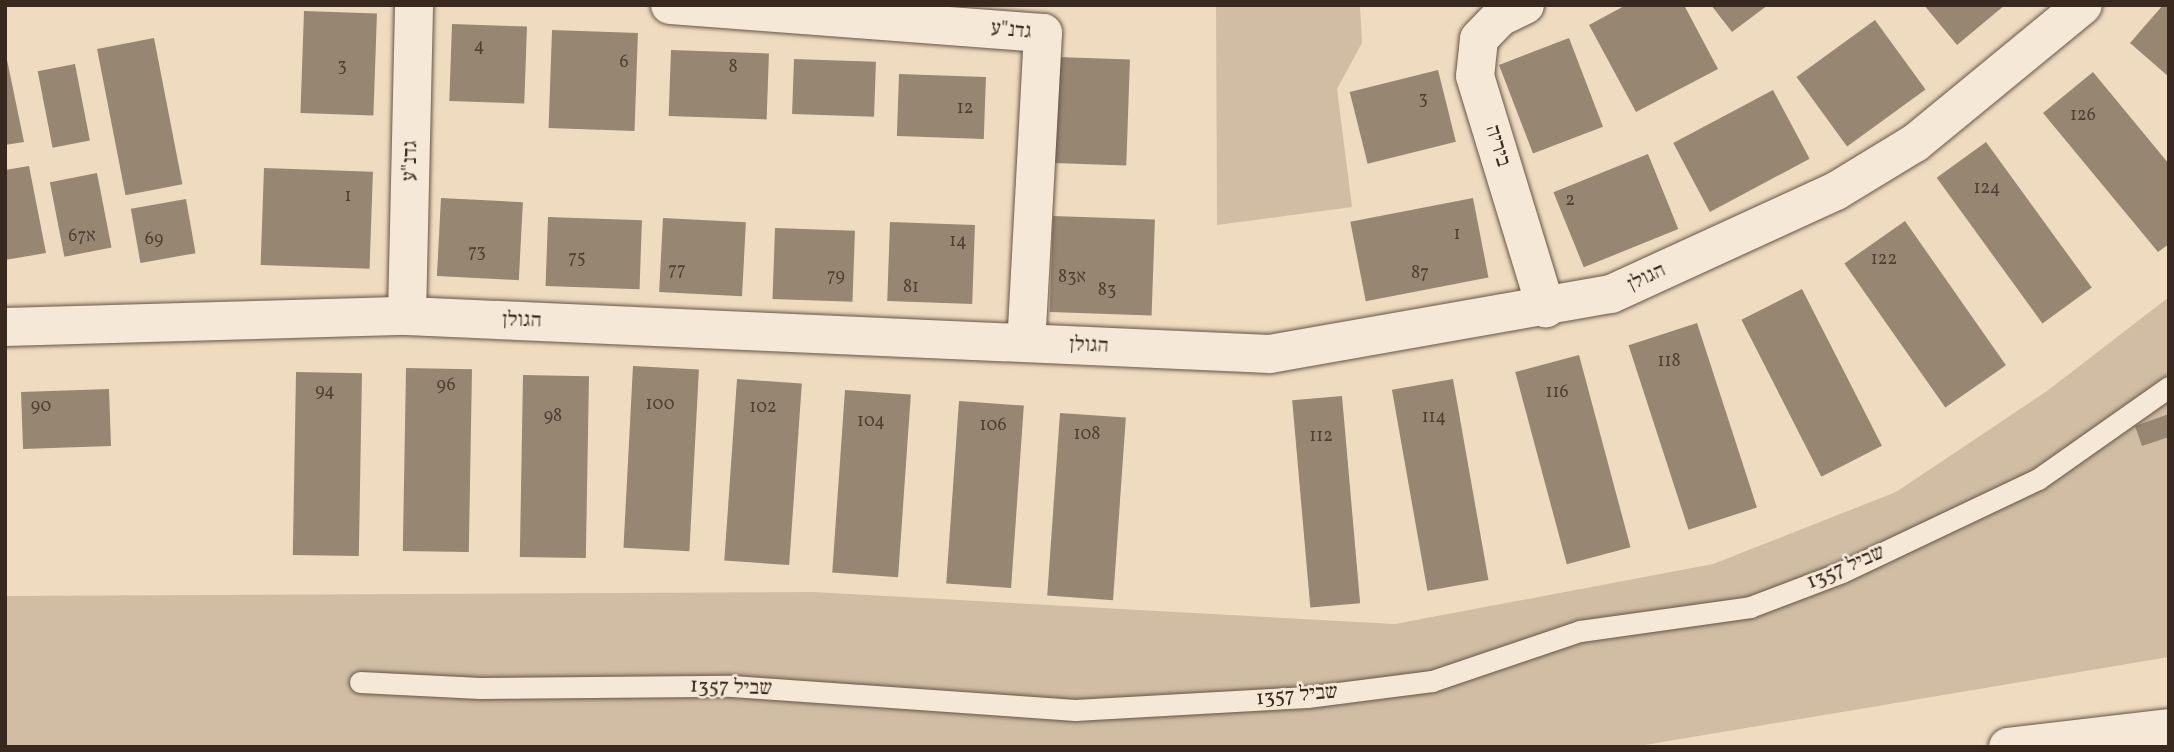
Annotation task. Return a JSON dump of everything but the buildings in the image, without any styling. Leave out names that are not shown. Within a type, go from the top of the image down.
[{"type":"street","name":"גדנ\"ע","points":[[407,316],[414,5]]},
{"type":"street","name":"גדנ\"ע","points":[[670,5],[1043,33],[1026,342]]},
{"type":"street","name":"ביריה","points":[[1525,5],[1500,18],[1479,39],[1475,76],[1546,308]]},
{"type":"street","name":"הגולן","points":[[5,327],[407,316],[1270,354],[1546,308],[1611,294],[1836,191],[1915,143],[1970,102],[2082,5]]},
{"type":"street","points":[[2008,747],[2169,728]]},
{"type":"lane","name":"שביל 1357","points":[[360,682],[480,688],[732,686],[1075,710],[1307,697],[1432,681],[1580,631],[1749,607],[1842,572],[2038,479],[2169,387]]},
{"type":"shaded area","points":[[1216,5],[1360,5],[1362,43],[1337,89],[1352,207],[1217,225]]},
{"type":"shaded area","points":[[2169,297],[2169,657],[1633,747],[5,747],[5,596],[813,592],[1395,624],[1713,564],[1896,492],[2047,391]]}]
